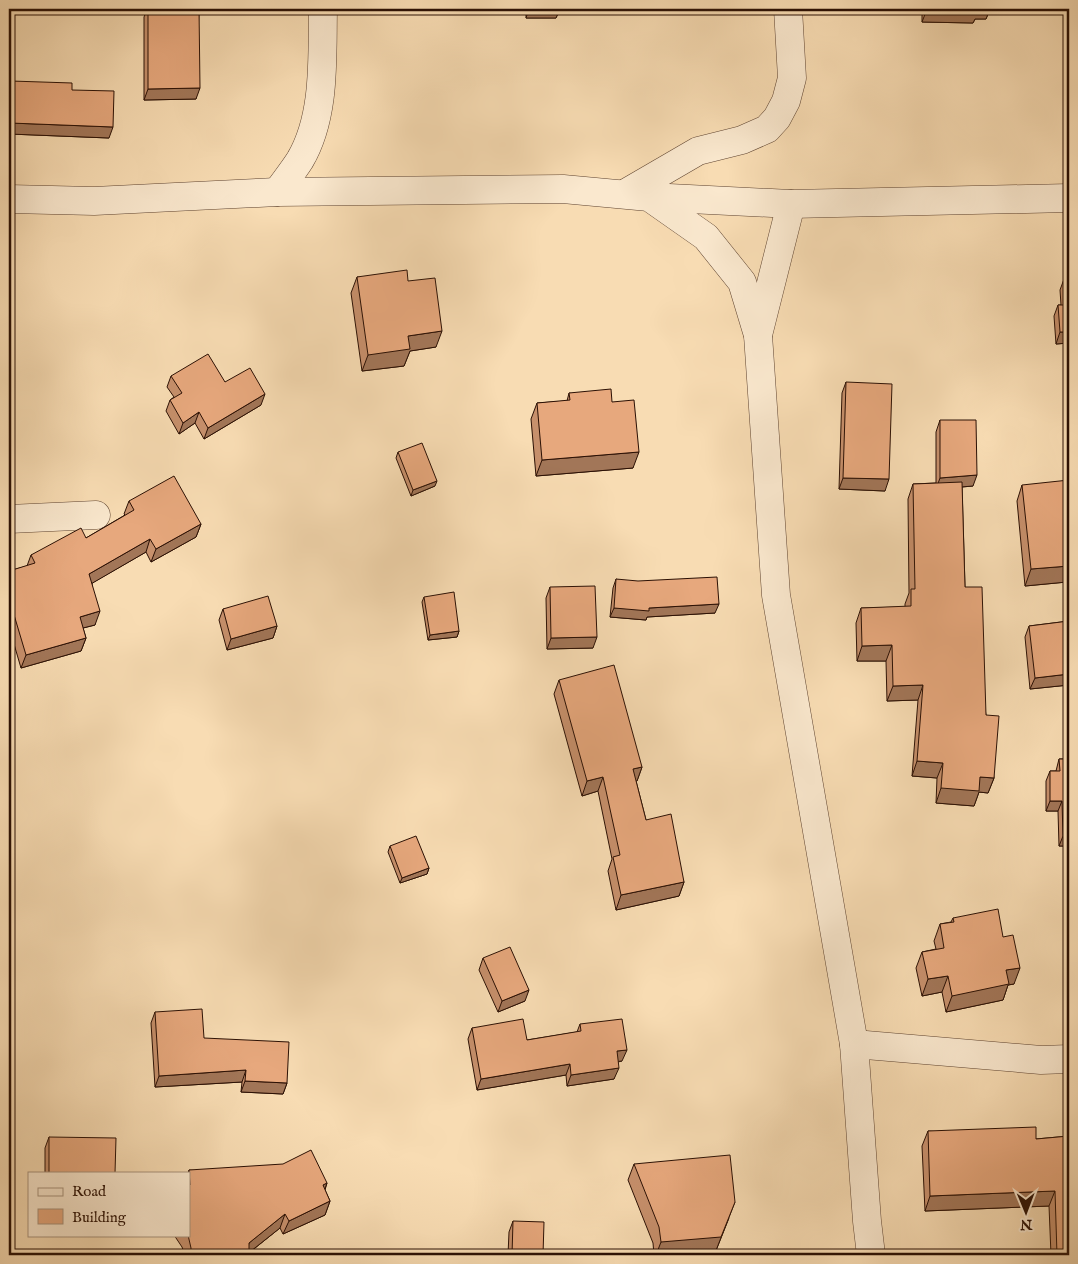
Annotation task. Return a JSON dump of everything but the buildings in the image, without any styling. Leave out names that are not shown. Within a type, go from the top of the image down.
[{"type":"street","points":[[278,192],[301,159],[316,122],[322,78],[323,9]]},
{"type":"street","points":[[636,196],[698,151],[742,140],[767,129],[777,118],[786,101],[792,78],[788,9]]},
{"type":"street","points":[[9,199],[94,202],[278,192],[563,189],[636,196],[791,204],[1069,198]]},
{"type":"street","points":[[636,196],[706,237],[742,282],[758,335],[776,595],[854,1044],[866,1221],[871,1255]]},
{"type":"street","points":[[758,335],[791,204]]},
{"type":"street","points":[[9,519],[96,515]]},
{"type":"street","points":[[854,1044],[1041,1060],[1069,1059]]}]
